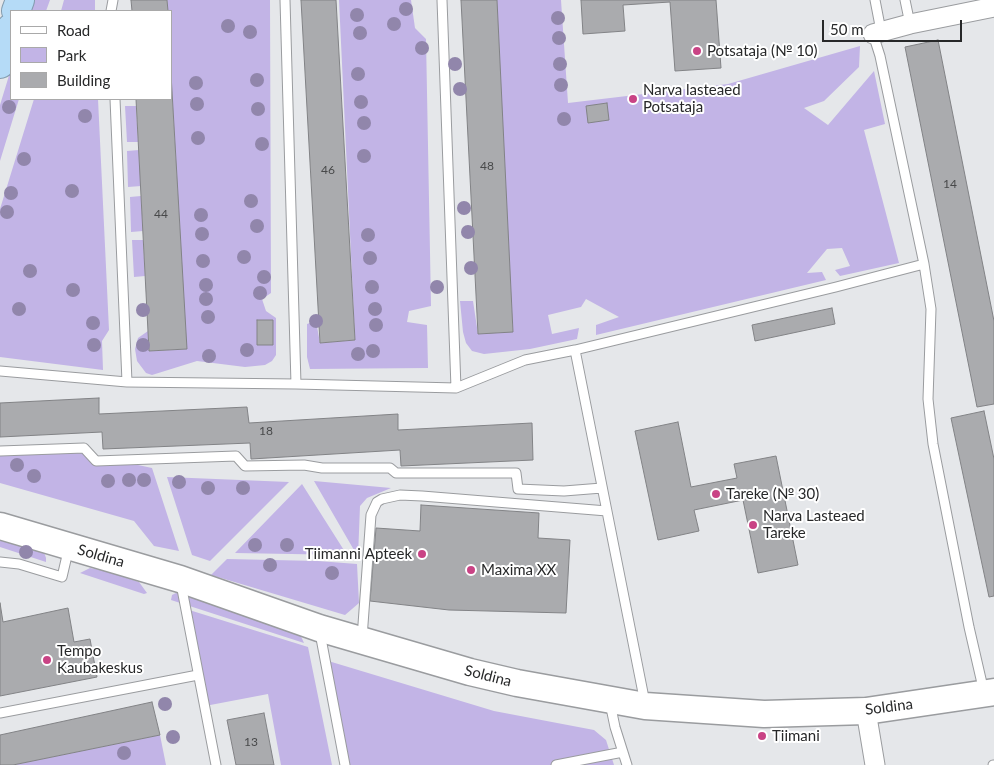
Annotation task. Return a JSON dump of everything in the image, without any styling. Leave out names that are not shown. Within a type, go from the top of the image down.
[{"type":"highway","points":[[0,64],[10,31]]},
{"type":"street","points":[[877,32],[994,7]]},
{"type":"street","name":"Soldina","points":[[0,526],[180,579],[319,628],[470,672],[517,683],[609,698],[645,706],[764,714],[866,711],[989,693]]},
{"type":"street","points":[[866,711],[875,765]]},
{"type":"lane","points":[[285,0],[296,384]]},
{"type":"lane","points":[[442,0],[456,388]]},
{"type":"lane","points":[[875,0],[880,56],[924,264],[931,310],[928,399],[933,444],[969,627],[989,693]]},
{"type":"lane","points":[[905,0],[910,24]]},
{"type":"lane","points":[[115,100],[127,382]]},
{"type":"lane","points":[[0,371],[127,382],[456,388],[524,360],[575,350],[924,264]]},
{"type":"lane","points":[[575,350],[645,706]]},
{"type":"lane","points":[[0,451],[84,448],[96,461],[236,456],[245,466],[304,464],[322,468],[390,468],[396,473],[516,473],[518,489],[564,491],[602,488]]},
{"type":"lane","points":[[362,640],[371,515],[377,502],[382,499],[400,495],[422,496],[607,511]]},
{"type":"lane","points":[[0,562],[19,564],[62,577],[69,547]]},
{"type":"lane","points":[[180,579],[216,765]]},
{"type":"lane","points":[[319,628],[345,765]]},
{"type":"lane","points":[[0,713],[198,675]]},
{"type":"lane","points":[[609,698],[615,727],[627,765]]},
{"type":"lane","points":[[556,765],[623,752]]},
{"type":"green space","points":[[33,0],[50,0],[46,10],[29,10]]},
{"type":"green space","points":[[64,0],[95,0],[95,10],[61,10]]},
{"type":"green space","points":[[167,0],[270,0],[271,293],[262,299],[266,311],[276,318],[276,355],[272,361],[265,365],[245,367],[197,361],[152,375],[146,373],[137,361],[135,349],[138,338],[148,331],[149,351],[186,349],[172,92],[172,10],[168,10]]},
{"type":"green space","points":[[339,0],[411,0],[415,28],[426,39],[431,306],[409,311],[407,322],[427,325],[428,368],[310,369],[307,357],[307,324],[316,321],[320,343],[355,340]]},
{"type":"green space","points":[[493,0],[561,0],[568,103],[728,84],[860,46],[859,67],[824,101],[804,108],[828,125],[874,71],[885,124],[864,130],[899,263],[840,276],[835,270],[850,266],[842,248],[827,249],[807,273],[822,272],[826,280],[596,335],[596,325],[619,317],[586,299],[581,307],[548,315],[552,334],[579,328],[577,339],[530,349],[484,354],[472,351],[466,343],[463,332],[460,301],[473,301],[478,334],[513,331]]},
{"type":"green space","points":[[10,72],[10,100],[19,100],[0,161],[0,105]]},
{"type":"green space","points":[[34,100],[98,100],[109,330],[102,341],[103,370],[0,357],[0,209]]},
{"type":"green space","points":[[125,106],[136,106],[138,142],[127,142]]},
{"type":"green space","points":[[139,150],[141,186],[128,187],[127,151]]},
{"type":"green space","points":[[141,196],[143,231],[131,232],[130,197]]},
{"type":"green space","points":[[132,240],[143,240],[145,276],[134,277]]},
{"type":"green space","points":[[0,446],[63,449],[152,468],[179,551],[154,546],[134,521],[0,483]]},
{"type":"green space","points":[[167,477],[289,482],[210,561],[192,555]]},
{"type":"green space","points":[[314,481],[391,488],[367,498],[360,506],[358,557]]},
{"type":"green space","points":[[302,484],[347,555],[235,553]]},
{"type":"green space","points":[[0,538],[44,552],[46,562],[0,547]]},
{"type":"green space","points":[[227,559],[357,564],[359,603],[345,615],[211,575]]},
{"type":"green space","points":[[90,568],[106,571],[139,582],[147,593],[144,594],[80,573]]},
{"type":"green space","points":[[176,593],[214,603],[299,632],[304,643],[171,600],[172,595]]},
{"type":"green space","points":[[186,609],[308,647],[332,765],[281,765],[268,694],[205,706]]},
{"type":"green space","points":[[325,660],[494,711],[594,730],[606,740],[614,765],[345,765]]},
{"type":"green space","points":[[160,735],[166,765],[13,765]]},
{"type":"building","points":[[131,0],[167,0],[168,10],[132,10]]},
{"type":"building","points":[[301,0],[336,0],[355,340],[320,343]]},
{"type":"building","points":[[461,0],[497,0],[513,332],[478,334]]},
{"type":"building","name":"Potsataja (№ 10)","points":[[581,0],[716,0],[721,68],[675,71],[670,2],[623,5],[625,31],[583,34]]},
{"type":"building","points":[[938,40],[994,321],[994,404],[977,407],[905,47]]},
{"type":"building","points":[[172,91],[187,349],[149,351],[136,100],[172,100]]},
{"type":"building","points":[[607,103],[609,120],[588,123],[586,106]]},
{"type":"building","points":[[832,308],[835,324],[755,341],[752,325]]},
{"type":"building","points":[[257,320],[273,320],[273,345],[257,345]]},
{"type":"building","points":[[99,398],[99,414],[247,407],[249,423],[398,414],[398,430],[532,423],[533,460],[401,466],[400,450],[251,459],[250,443],[103,449],[102,432],[0,437],[0,403]]},
{"type":"building","points":[[984,411],[994,459],[994,596],[989,597],[951,418]]},
{"type":"building","name":"Tareke (№ 30)","points":[[678,422],[691,487],[737,478],[734,464],[776,456],[798,565],[758,573],[743,500],[694,510],[699,531],[658,540],[635,431]]},
{"type":"building","name":"Maxima XX","points":[[421,505],[539,513],[538,538],[570,540],[566,613],[449,610],[370,601],[376,528],[420,531]]},
{"type":"building","name":"Tempo Kaubakeskus","points":[[0,603],[3,622],[68,608],[74,642],[90,639],[97,677],[0,696]]},
{"type":"building","points":[[152,702],[160,735],[13,765],[0,765],[0,735]]},
{"type":"building","points":[[264,713],[274,765],[236,765],[227,720]]},
{"type":"place","name":"Potsataja (№ 10)","points":[[697,51]]},
{"type":"place","name":"Narva lasteaed Potsataja","points":[[633,99]]},
{"type":"place","name":"Tareke (№ 30)","points":[[716,494]]},
{"type":"place","name":"Narva Lasteaed Tareke","points":[[753,525]]},
{"type":"place","name":"Tiimanni Apteek","points":[[422,554]]},
{"type":"place","name":"Maxima XX","points":[[471,570]]},
{"type":"place","name":"Tempo Kaubakeskus","points":[[47,660]]},
{"type":"place","name":"Tiimani","points":[[762,736]]}]
